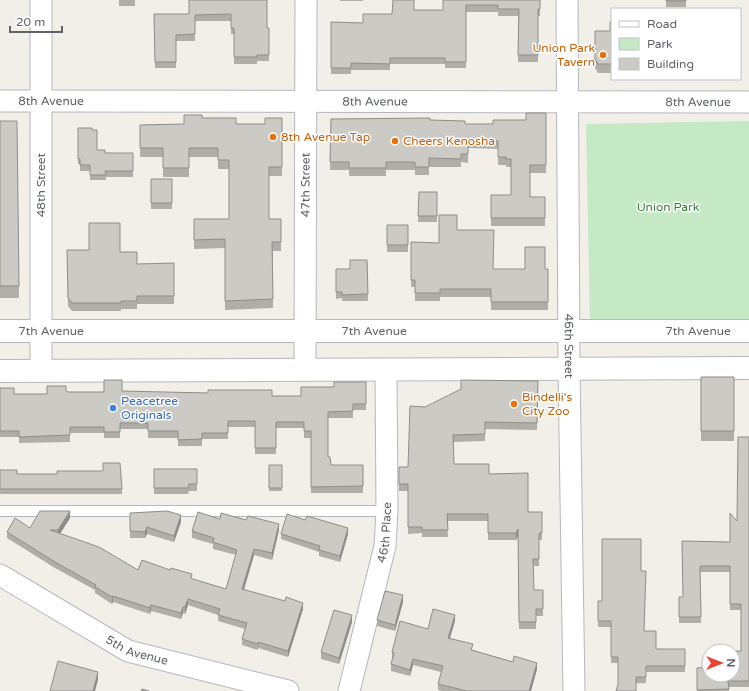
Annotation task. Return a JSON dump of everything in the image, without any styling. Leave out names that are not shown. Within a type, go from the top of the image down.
[{"type":"street","name":"48th Street","points":[[41,0],[41,370]]},
{"type":"street","name":"47th Street","points":[[306,0],[306,370]]},
{"type":"street","name":"46th Street","points":[[567,0],[569,369],[574,691]]},
{"type":"street","name":"8th Avenue","points":[[0,101],[568,103],[749,102]]},
{"type":"street","name":"7th Avenue","points":[[0,331],[306,332],[569,329],[749,330]]},
{"type":"street","points":[[0,371],[749,368]]},
{"type":"street","name":"46th Place","points":[[349,691],[385,546],[386,370]]},
{"type":"street","name":"5th Avenue","points":[[0,575],[128,651],[288,691]]},
{"type":"lane","points":[[0,511],[386,511]]},
{"type":"green space","name":"Union Park","points":[[749,121],[749,319],[590,322],[586,124]]},
{"type":"building","points":[[189,0],[267,0],[269,55],[257,55],[257,57],[234,57],[234,28],[231,28],[231,14],[195,15],[195,34],[176,35],[176,62],[155,62],[154,14],[189,14]]},
{"type":"building","points":[[393,0],[414,0],[414,10],[443,10],[443,0],[540,0],[540,9],[538,9],[538,55],[518,55],[519,9],[498,9],[498,5],[466,5],[466,62],[445,62],[445,58],[390,58],[390,64],[351,63],[351,68],[331,68],[331,22],[363,23],[363,14],[392,14]]},
{"type":"building","points":[[686,0],[686,1],[666,1]]},
{"type":"building","name":"Union Park Tavern","points":[[611,22],[611,64],[598,64],[595,59],[595,31],[610,31]]},
{"type":"building","points":[[526,113],[546,113],[546,165],[530,165],[530,197],[545,197],[545,218],[491,218],[491,195],[511,195],[511,159],[506,159],[506,157],[498,157],[498,141],[468,140],[468,154],[461,154],[461,159],[429,158],[429,167],[415,167],[415,162],[386,162],[386,168],[349,168],[349,162],[330,162],[331,119],[430,118],[430,120],[465,121],[465,124],[493,124],[493,120],[526,120]]},
{"type":"building","points":[[184,115],[202,115],[202,118],[236,118],[236,124],[265,124],[265,118],[282,118],[282,167],[269,167],[269,219],[281,219],[281,242],[272,242],[273,299],[225,301],[225,239],[194,240],[194,219],[229,219],[229,160],[218,160],[218,148],[189,148],[189,168],[163,168],[163,148],[140,148],[140,125],[184,124]]},
{"type":"building","points":[[0,121],[17,121],[19,286],[0,286]]},
{"type":"building","points":[[78,128],[92,128],[92,130],[97,130],[97,150],[105,150],[105,153],[133,153],[133,171],[105,171],[106,175],[90,175],[90,165],[80,165],[80,159],[78,159]]},
{"type":"building","points":[[151,179],[172,179],[172,203],[151,203]]},
{"type":"building","points":[[419,192],[437,192],[437,216],[418,216]]},
{"type":"building","points":[[439,215],[457,215],[457,230],[494,230],[493,269],[525,269],[525,247],[545,247],[545,269],[548,269],[548,302],[491,302],[491,289],[440,289],[440,293],[415,293],[415,280],[411,280],[411,242],[439,243]]},
{"type":"building","points":[[89,223],[120,223],[120,252],[137,252],[137,264],[174,263],[174,296],[137,296],[137,301],[121,301],[121,303],[72,303],[68,298],[67,250],[89,250]]},
{"type":"building","points":[[387,225],[408,225],[408,245],[387,245]]},
{"type":"building","points":[[350,260],[367,260],[368,294],[342,295],[342,292],[336,292],[336,269],[350,269]]},
{"type":"building","points":[[701,377],[734,377],[734,431],[701,431]]},
{"type":"building","points":[[104,380],[122,380],[122,391],[208,393],[208,390],[272,390],[272,396],[301,396],[301,387],[334,387],[334,382],[366,382],[366,404],[353,404],[353,411],[328,412],[328,457],[330,457],[331,465],[363,465],[363,486],[311,487],[311,431],[304,431],[304,422],[276,422],[276,448],[255,448],[255,421],[228,421],[228,433],[202,433],[202,439],[178,440],[178,431],[148,431],[148,423],[120,423],[120,432],[104,432],[104,427],[70,427],[70,435],[19,437],[19,431],[0,431],[0,388],[14,388],[14,394],[47,394],[47,386],[66,386],[66,391],[68,392],[104,392]]},
{"type":"building","points":[[461,380],[538,381],[537,423],[485,422],[485,434],[453,435],[454,464],[489,464],[489,474],[528,473],[528,512],[542,512],[542,533],[539,533],[539,559],[533,559],[534,590],[543,590],[543,609],[536,609],[536,622],[519,622],[518,529],[516,533],[488,533],[488,514],[447,514],[448,530],[422,530],[422,527],[408,527],[408,484],[399,484],[399,467],[408,467],[410,406],[425,407],[461,389]]},
{"type":"building","points":[[738,437],[749,437],[749,681],[741,681],[741,604],[730,604],[730,566],[700,566],[701,617],[679,617],[679,597],[683,597],[682,541],[730,542],[730,513],[737,521]]},
{"type":"building","points":[[103,463],[120,463],[122,489],[0,489],[0,470],[17,470],[17,474],[57,474],[57,471],[103,471]]},
{"type":"building","points":[[269,465],[282,465],[282,488],[269,488]]},
{"type":"building","points":[[154,469],[197,469],[197,484],[189,484],[188,488],[154,488]]},
{"type":"building","points":[[40,511],[70,511],[58,530],[50,530],[99,547],[138,570],[142,560],[170,570],[171,568],[192,574],[191,578],[193,579],[226,589],[237,550],[213,542],[214,538],[192,531],[198,512],[220,519],[221,513],[246,520],[248,516],[279,524],[272,553],[254,549],[242,589],[285,601],[286,597],[303,603],[288,651],[242,639],[247,623],[218,615],[220,609],[188,599],[181,613],[151,605],[150,608],[113,596],[112,597],[95,587],[96,585],[55,562],[7,532],[15,518],[30,528]]},
{"type":"building","points":[[167,511],[181,515],[174,536],[147,527],[145,532],[130,531],[130,513]]},
{"type":"building","points":[[287,514],[305,520],[307,516],[348,528],[340,556],[319,550],[320,546],[281,534]]},
{"type":"building","points":[[602,539],[641,539],[641,571],[646,571],[644,631],[656,631],[656,649],[685,649],[685,666],[646,666],[646,677],[636,677],[636,691],[616,691],[618,684],[618,657],[611,657],[611,621],[598,621],[598,601],[602,601]]},
{"type":"building","points":[[385,591],[403,595],[395,625],[377,620]]},
{"type":"building","points":[[433,609],[455,615],[448,638],[473,644],[471,650],[513,662],[514,656],[537,663],[529,691],[467,691],[438,684],[443,666],[413,659],[410,670],[391,664],[394,653],[392,652],[400,621],[428,629]]},
{"type":"building","points":[[334,610],[352,615],[339,658],[321,652]]},
{"type":"building","points":[[58,661],[98,672],[93,691],[50,691]]},
{"type":"building","points":[[697,668],[701,668],[701,683],[728,683],[729,689],[697,690]]},
{"type":"place","name":"Union Park Tavern","points":[[603,55]]},
{"type":"place","name":"8th Avenue Tap","points":[[273,137]]},
{"type":"place","name":"Cheers Kenosha","points":[[395,141]]},
{"type":"place","name":"Bindelli's City Zoo","points":[[514,404]]},
{"type":"place","name":"Peacetree Originals","points":[[113,408]]}]
